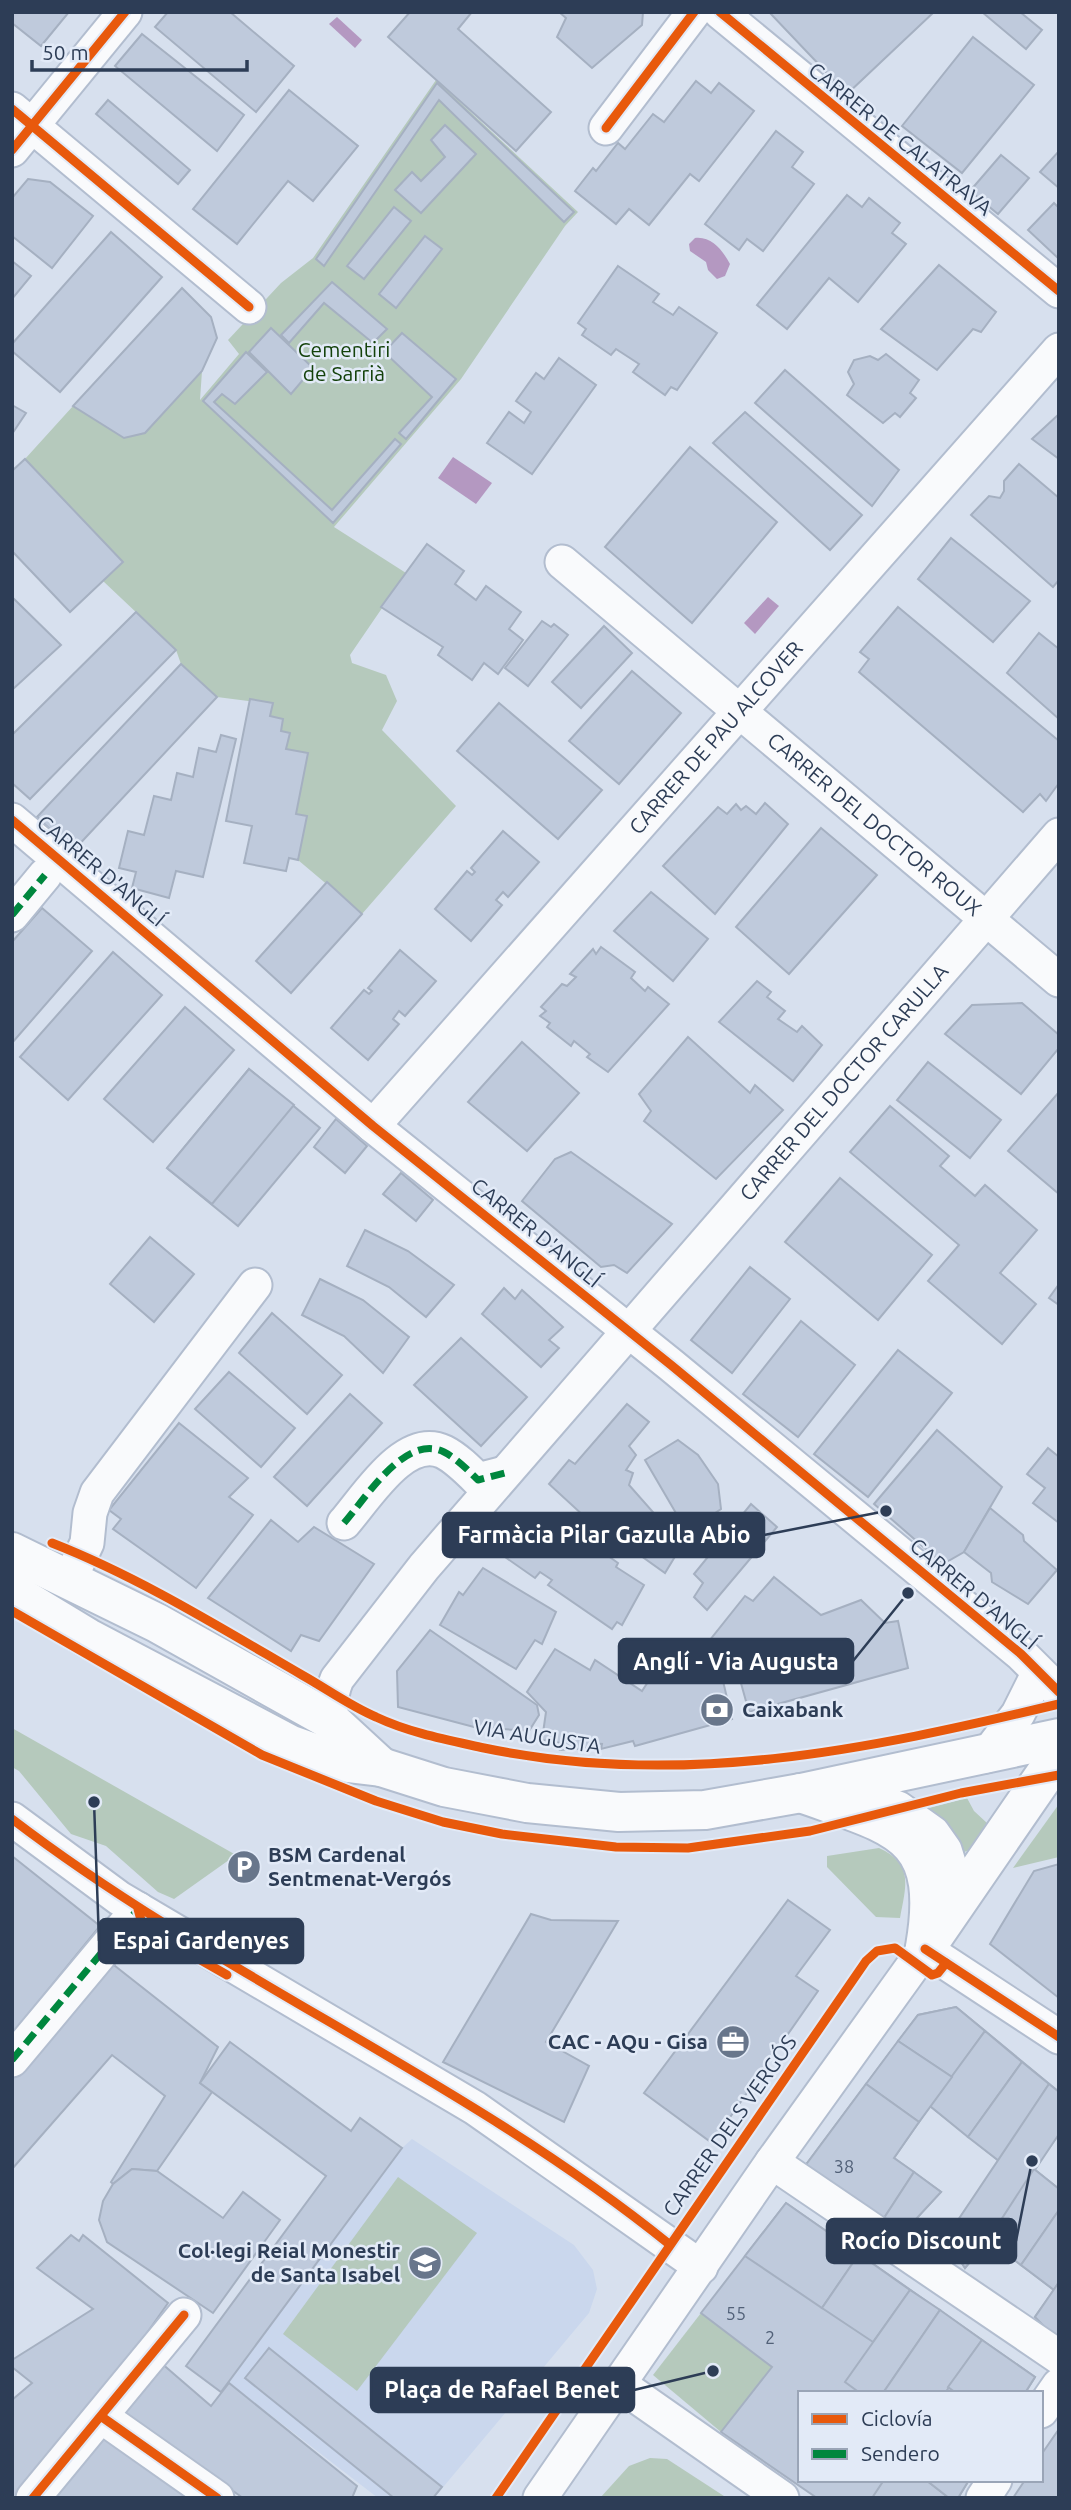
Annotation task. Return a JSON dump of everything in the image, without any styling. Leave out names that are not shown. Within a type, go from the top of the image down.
[{"type":"main road","points":[[12,1552],[191,1641],[330,1720],[381,1767]]},
{"type":"main road","points":[[12,1592],[88,1638],[291,1745],[340,1762],[381,1767],[444,1787],[503,1798],[619,1812],[705,1810],[986,1756],[1059,1738]]},
{"type":"main road","points":[[925,1949],[1059,1754]]},
{"type":"main road","points":[[801,1793],[879,1821],[914,1845],[923,1859],[930,1892],[925,1949]]},
{"type":"street","points":[[125,12],[18,128],[249,307]]},
{"type":"street","points":[[606,128],[694,12]]},
{"type":"street","name":"CARRER DE CALATRAVA","points":[[720,12],[1059,291]]},
{"type":"street","name":"CARRER DE PAU ALCOVER","points":[[373,1126],[1059,350]]},
{"type":"street","name":"CARRER DEL DOCTOR ROUX","points":[[562,562],[1059,980]]},
{"type":"street","name":"CARRER D'ANGLÍ","points":[[12,820],[373,1126],[629,1331],[1021,1654],[1048,1683],[1018,1714],[986,1756]]},
{"type":"street","name":"CARRER DEL DOCTOR CARULLA","points":[[330,1720],[331,1693],[337,1679],[424,1567],[1059,835]]},
{"type":"street","points":[[12,915],[45,875]]},
{"type":"street","points":[[70,1579],[87,1543],[93,1502],[255,1285]]},
{"type":"street","points":[[344,1523],[398,1460],[416,1448],[442,1451],[478,1480],[505,1473]]},
{"type":"street","points":[[330,1720],[340,1762]]},
{"type":"street","points":[[540,2498],[772,2162],[925,1949],[948,1903],[950,1866],[945,1850],[933,1833],[898,1808],[840,1785]]},
{"type":"street","points":[[12,1819],[138,1909],[475,2108],[701,2267]]},
{"type":"street","points":[[14,2056],[138,1909]]},
{"type":"street","points":[[925,1949],[1059,2038]]},
{"type":"street","points":[[772,2162],[1059,2357]]},
{"type":"street","points":[[33,2498],[184,2315]]},
{"type":"street","points":[[619,2384],[782,2498]]},
{"type":"street","points":[[1043,2408],[1059,2385]]},
{"type":"street","points":[[102,2417],[217,2498]]},
{"type":"street","points":[[983,2498],[994,2482]]},
{"type":"shaded area","points":[[337,17],[362,40],[355,48],[329,24]]},
{"type":"shaded area","points":[[695,238],[707,239],[720,250],[730,264],[725,276],[717,279],[708,270],[706,262],[690,251],[689,244]]},
{"type":"shaded area","points":[[453,457],[492,483],[476,504],[438,478]]},
{"type":"shaded area","points":[[768,597],[779,606],[755,634],[744,623]]},
{"type":"shaded area","name":"Col·legi Reial Monestir de Santa Isabel","points":[[230,2042],[351,2130],[360,2118],[402,2148],[412,2139],[574,2245],[593,2270],[597,2289],[589,2313],[434,2498],[378,2498],[229,2383],[221,2392],[186,2366],[326,2176],[200,2083]]},
{"type":"green space","name":"Cementiri de Sarrià","points":[[436,80],[578,212],[565,226],[461,379],[334,527],[406,573],[350,655],[352,663],[386,675],[397,701],[382,730],[456,806],[362,914],[298,860],[296,814],[308,753],[286,749],[290,733],[281,731],[270,716],[273,704],[217,697],[181,664],[176,650],[103,581],[123,562],[25,459],[73,406],[125,438],[145,433],[202,371],[200,400],[239,354],[228,340],[281,283],[313,258]]},
{"type":"green space","points":[[12,1728],[236,1855],[174,1899],[158,1892],[106,1846],[71,1834],[19,1771],[12,1767]]},
{"type":"green space","points":[[967,1798],[974,1811],[987,1823],[969,1850],[962,1853],[929,1812],[929,1808]]},
{"type":"green space","points":[[1059,1804],[1059,1857],[1013,1868]]},
{"type":"green space","points":[[879,1848],[898,1861],[903,1869],[905,1886],[900,1918],[876,1917],[827,1867],[827,1856]]},
{"type":"green space","points":[[398,2177],[477,2233],[357,2391],[283,2334]]},
{"type":"green space","points":[[701,2313],[772,2367],[721,2432],[653,2375]]},
{"type":"green space","points":[[650,2458],[667,2459],[727,2498],[600,2498],[629,2466]]},
{"type":"building","points":[[12,12],[69,12],[41,46],[12,23]]},
{"type":"building","points":[[168,12],[230,12],[294,66],[256,112],[155,27]]},
{"type":"building","points":[[410,12],[472,12],[458,29],[551,112],[516,151],[388,37]]},
{"type":"building","points":[[559,12],[643,12],[642,25],[592,68],[557,37],[566,18]]},
{"type":"building","points":[[769,12],[934,12],[847,94]]},
{"type":"building","points":[[982,12],[1020,12],[1042,30],[1026,49]]},
{"type":"building","points":[[142,34],[244,115],[217,151],[115,66]]},
{"type":"building","points":[[973,37],[1034,85],[962,173],[902,126]]},
{"type":"building","points":[[696,81],[711,93],[719,83],[754,111],[699,181],[690,174],[649,225],[629,209],[616,224],[575,191],[593,168],[596,171],[618,143],[625,149],[653,114],[664,122]]},
{"type":"building","points":[[437,83],[574,212],[564,222],[439,100],[324,266],[316,259]]},
{"type":"building","points":[[289,90],[358,146],[313,201],[288,181],[237,244],[193,209]]},
{"type":"building","points":[[108,100],[190,170],[178,184],[96,114]]},
{"type":"building","points":[[445,125],[476,154],[421,213],[395,190],[412,172],[421,181],[445,157],[431,140]]},
{"type":"building","points":[[776,131],[803,152],[792,167],[814,184],[763,251],[747,239],[739,250],[705,224]]},
{"type":"building","points":[[1059,151],[1059,188],[1040,172]]},
{"type":"building","points":[[1001,155],[1029,178],[998,214],[970,191]]},
{"type":"building","points":[[28,179],[50,182],[93,216],[52,268],[12,236],[12,198]]},
{"type":"building","points":[[847,195],[862,207],[869,198],[900,223],[892,233],[906,244],[858,302],[829,278],[787,329],[757,305]]},
{"type":"building","points":[[1054,203],[1059,208],[1059,259],[1028,230]]},
{"type":"building","points":[[394,207],[411,221],[364,279],[347,266]]},
{"type":"building","points":[[111,232],[162,277],[60,392],[12,351],[12,344]]},
{"type":"building","points":[[425,236],[442,249],[396,308],[379,294]]},
{"type":"building","points":[[12,261],[31,276],[12,299]]},
{"type":"building","points":[[939,265],[996,312],[981,332],[973,329],[937,370],[881,329]]},
{"type":"building","points":[[618,266],[659,294],[653,302],[673,315],[679,307],[717,333],[677,390],[671,387],[665,395],[633,372],[639,364],[616,349],[611,355],[582,335],[586,329],[578,323]]},
{"type":"building","points":[[332,282],[387,329],[373,343],[324,303],[289,343],[281,335]]},
{"type":"building","points":[[182,288],[211,317],[217,338],[202,371],[145,433],[124,438],[73,406]]},
{"type":"building","points":[[271,328],[313,368],[291,394],[249,352]]},
{"type":"building","points":[[402,333],[456,379],[406,439],[399,433],[432,397],[384,352]]},
{"type":"building","points":[[246,352],[267,372],[235,404],[222,394],[214,402],[332,510],[395,439],[401,444],[333,523],[203,401]]},
{"type":"building","points":[[886,354],[919,380],[910,393],[916,398],[900,417],[895,413],[883,423],[847,395],[854,384],[848,372],[854,360],[870,356],[878,360]]},
{"type":"building","points":[[559,358],[596,385],[532,474],[487,443],[509,412],[524,423],[531,412],[516,401],[536,373],[544,379]]},
{"type":"building","points":[[785,370],[899,470],[872,506],[755,403]]},
{"type":"building","points":[[12,405],[26,413],[12,434]]},
{"type":"building","points":[[745,412],[862,515],[830,550],[713,443]]},
{"type":"building","points":[[1059,414],[1059,459],[1032,439]]},
{"type":"building","points":[[690,447],[777,522],[692,623],[605,547]]},
{"type":"building","points":[[25,459],[123,562],[70,612],[12,551],[12,471]]},
{"type":"building","points":[[1019,464],[1059,498],[1059,580],[1053,587],[971,515],[989,496],[1000,498],[1004,491],[1004,481]]},
{"type":"building","points":[[951,538],[1030,601],[993,642],[918,579]]},
{"type":"building","points":[[427,544],[464,571],[455,584],[476,600],[486,586],[521,612],[509,629],[523,640],[498,674],[484,663],[472,680],[438,655],[443,647],[381,607]]},
{"type":"building","points":[[12,597],[61,645],[12,690]]},
{"type":"building","points":[[898,607],[1059,741],[1059,783],[1046,801],[1040,794],[1023,812],[859,672],[869,659],[860,652]]},
{"type":"building","points":[[136,612],[176,650],[30,799],[12,783],[12,735]]},
{"type":"building","points":[[542,621],[551,627],[554,624],[568,635],[528,686],[505,668]]},
{"type":"building","points":[[604,626],[632,653],[581,708],[552,682]]},
{"type":"building","points":[[1039,633],[1059,649],[1059,719],[1007,673]]},
{"type":"building","points":[[181,664],[217,697],[73,851],[37,817]]},
{"type":"building","points":[[632,671],[681,713],[619,784],[569,741]]},
{"type":"building","points":[[250,699],[273,703],[270,716],[283,719],[281,731],[290,733],[286,749],[308,753],[296,814],[307,816],[298,860],[289,858],[286,871],[244,863],[252,826],[226,821]]},
{"type":"building","points":[[499,703],[602,790],[558,839],[457,751]]},
{"type":"building","points":[[221,735],[236,739],[203,877],[176,871],[169,898],[132,888],[136,872],[119,868],[128,831],[144,835],[154,796],[171,800],[177,773],[193,777],[199,748],[216,752]]},
{"type":"building","points":[[765,803],[788,824],[715,914],[663,866],[718,807],[727,814],[736,804],[741,810],[746,806],[756,814]]},
{"type":"building","points":[[821,828],[877,875],[789,974],[736,927]]},
{"type":"building","points":[[503,831],[539,862],[508,897],[503,892],[496,900],[502,905],[471,941],[435,909],[467,871],[472,875],[475,872],[471,868]]},
{"type":"building","points":[[327,882],[362,914],[291,993],[256,961]]},
{"type":"building","points":[[651,892],[708,939],[673,981],[614,931]]},
{"type":"building","points":[[42,908],[92,951],[12,1043],[12,942]]},
{"type":"building","points":[[601,947],[635,972],[631,978],[645,991],[648,987],[669,1004],[608,1072],[587,1057],[590,1054],[574,1041],[571,1046],[547,1027],[550,1023],[540,1016],[546,1011],[541,1007],[562,984],[567,986],[576,977],[570,974],[593,949],[596,954]]},
{"type":"building","points":[[400,950],[436,981],[405,1016],[399,1011],[393,1019],[399,1024],[368,1060],[331,1028],[364,990],[369,994],[372,991],[368,988]]},
{"type":"building","points":[[113,952],[162,995],[68,1100],[20,1057]]},
{"type":"building","points":[[757,981],[771,992],[767,997],[785,1011],[778,1019],[797,1032],[802,1026],[822,1045],[793,1081],[719,1022]]},
{"type":"building","points":[[1022,1003],[1059,1035],[1059,1048],[1021,1094],[945,1034],[972,1005]]},
{"type":"building","points":[[185,1007],[234,1050],[153,1142],[104,1099]]},
{"type":"building","points":[[688,1037],[750,1093],[755,1085],[783,1110],[716,1179],[644,1121],[651,1111],[639,1094]]},
{"type":"building","points":[[522,1042],[579,1093],[527,1151],[468,1102]]},
{"type":"building","points":[[928,1062],[1001,1120],[970,1158],[897,1100]]},
{"type":"building","points":[[249,1069],[320,1128],[238,1226],[167,1168]]},
{"type":"building","points":[[249,1069],[294,1105],[212,1204],[167,1168]]},
{"type":"building","points":[[1059,1092],[1059,1194],[1008,1151]]},
{"type":"building","points":[[890,1106],[949,1156],[940,1166],[975,1196],[985,1185],[1037,1230],[1000,1273],[1036,1304],[1002,1344],[928,1281],[959,1245],[850,1152]]},
{"type":"building","points":[[336,1119],[367,1146],[345,1173],[314,1147]]},
{"type":"building","points":[[571,1152],[672,1224],[627,1273],[614,1265],[601,1267],[522,1201],[555,1159]]},
{"type":"building","points":[[401,1173],[433,1200],[416,1221],[383,1194]]},
{"type":"building","points":[[840,1178],[932,1255],[878,1320],[785,1242]]},
{"type":"building","points":[[365,1230],[408,1251],[454,1285],[426,1317],[389,1287],[347,1266]]},
{"type":"building","points":[[150,1237],[194,1274],[154,1322],[110,1284]]},
{"type":"building","points":[[750,1267],[790,1299],[732,1373],[691,1340]]},
{"type":"building","points":[[320,1279],[363,1300],[409,1337],[383,1373],[344,1336],[302,1315]]},
{"type":"building","points":[[1059,1284],[1059,1305],[1049,1298]]},
{"type":"building","points":[[504,1288],[515,1299],[522,1290],[563,1327],[549,1340],[559,1348],[541,1367],[482,1314]]},
{"type":"building","points":[[272,1313],[342,1375],[307,1414],[239,1353]]},
{"type":"building","points":[[801,1321],[855,1365],[798,1437],[743,1394]]},
{"type":"building","points":[[461,1338],[527,1397],[481,1446],[414,1385]]},
{"type":"building","points":[[898,1350],[952,1393],[868,1497],[814,1454]]},
{"type":"building","points":[[229,1372],[295,1428],[261,1467],[195,1409]]},
{"type":"building","points":[[350,1394],[382,1423],[307,1506],[274,1477]]},
{"type":"building","points":[[627,1404],[649,1422],[629,1446],[636,1455],[626,1470],[633,1473],[629,1485],[682,1545],[665,1573],[613,1536],[610,1540],[549,1484],[569,1460],[575,1464]]},
{"type":"building","points":[[179,1423],[248,1478],[229,1497],[253,1515],[196,1588],[113,1529],[121,1519],[109,1510]]},
{"type":"building","points":[[937,1430],[1002,1487],[964,1552],[943,1564],[874,1504]]},
{"type":"building","points":[[678,1440],[698,1455],[718,1484],[721,1509],[687,1532],[645,1460]]},
{"type":"building","points":[[1048,1448],[1059,1457],[1059,1523],[1033,1503],[1045,1488],[1027,1474]]},
{"type":"building","points":[[751,1504],[777,1527],[707,1610],[694,1597],[703,1583],[694,1574]]},
{"type":"building","points":[[990,1508],[1023,1535],[1024,1541],[1057,1570],[1028,1604],[992,1582],[991,1573],[964,1552]]},
{"type":"building","points":[[540,1515],[561,1531],[565,1525],[590,1544],[585,1552],[589,1553],[594,1546],[618,1563],[616,1567],[644,1585],[622,1625],[617,1622],[612,1629],[548,1585],[552,1580],[540,1572],[535,1578],[505,1557],[511,1548],[506,1546],[520,1525],[525,1528],[531,1516]]},
{"type":"building","points":[[271,1520],[298,1542],[314,1527],[374,1564],[319,1641],[301,1635],[291,1651],[208,1598]]},
{"type":"building","points":[[483,1568],[556,1612],[542,1644],[535,1640],[516,1669],[440,1625],[459,1592],[463,1595]]},
{"type":"building","points":[[774,1577],[821,1615],[861,1600],[885,1623],[898,1621],[908,1668],[749,1712],[739,1676],[706,1645],[745,1596],[753,1601]]},
{"type":"building","points":[[430,1630],[537,1705],[539,1715],[529,1731],[474,1727],[398,1707],[397,1671]]},
{"type":"building","points":[[555,1649],[590,1670],[595,1660],[642,1691],[663,1659],[689,1652],[723,1681],[732,1719],[635,1746],[633,1741],[601,1749],[602,1744],[590,1743],[589,1748],[560,1750],[562,1743],[542,1740],[546,1712],[527,1692]]},
{"type":"building","points":[[12,1856],[100,1926],[13,2033],[12,2032]]},
{"type":"building","points":[[1059,1864],[1059,1998],[990,1944],[1034,1871]]},
{"type":"building","name":"CAC - AQu - Gisa","points":[[788,1900],[830,1930],[796,1976],[818,1991],[712,2143],[644,2093]]},
{"type":"building","points":[[531,1914],[551,1920],[618,1921],[546,2042],[589,2066],[564,2122],[443,2062]]},
{"type":"building","points":[[110,1962],[218,2047],[200,2083],[212,2092],[157,2171],[132,2169],[113,2184],[111,2182],[165,2096],[112,2055],[12,2169],[12,2075]]},
{"type":"building","points":[[956,2007],[1059,2092],[1059,2134],[1034,2169],[1059,2189],[1057,2340],[1035,2317],[1054,2290],[988,2240],[965,2268],[946,2238],[999,2161],[930,2106],[894,2158],[941,2192],[904,2232],[805,2166],[918,2015]]},
{"type":"building","points":[[956,2007],[985,2031],[952,2077],[898,2041],[918,2015]]},
{"type":"building","points":[[985,2031],[1022,2062],[968,2137],[930,2106]]},
{"type":"building","points":[[898,2041],[952,2077],[919,2122],[866,2084]]},
{"type":"building","points":[[230,2042],[351,2131],[360,2118],[402,2148],[221,2392],[186,2366],[326,2176],[200,2083]]},
{"type":"building","points":[[1022,2062],[1049,2084],[999,2161],[968,2137]]},
{"type":"building","points":[[866,2084],[919,2122],[894,2158],[914,2172],[884,2218],[805,2166]]},
{"type":"building","points":[[1049,2084],[1059,2092],[1059,2134],[988,2240],[965,2268],[946,2238]]},
{"type":"building","points":[[132,2169],[157,2171],[223,2218],[243,2192],[280,2220],[213,2313],[107,2242],[99,2220],[103,2201],[113,2184]]},
{"type":"building","points":[[1034,2169],[1059,2189],[1059,2210],[1021,2265],[988,2240]]},
{"type":"building","points":[[914,2172],[941,2192],[904,2232],[884,2218]]},
{"type":"building","points":[[786,2203],[1035,2377],[1026,2391],[798,2391],[798,2482],[968,2482],[958,2498],[817,2498],[721,2432],[772,2367],[701,2313]]},
{"type":"building","points":[[786,2203],[859,2254],[822,2308],[745,2256]]},
{"type":"building","points":[[1059,2210],[1059,2282],[1054,2290],[1021,2265]]},
{"type":"building","points":[[71,2235],[79,2241],[83,2235],[168,2303],[138,2346],[142,2351],[16,2498],[12,2498],[12,2400],[32,2383],[12,2367],[12,2360],[93,2309],[37,2268]]},
{"type":"building","points":[[859,2254],[910,2290],[873,2342],[822,2308]]},
{"type":"building","points":[[1059,2282],[1059,2337],[1057,2340],[1035,2317]]},
{"type":"building","points":[[910,2290],[940,2310],[884,2391],[857,2391],[845,2382]]},
{"type":"building","points":[[940,2310],[982,2340],[946,2391],[884,2391]]},
{"type":"building","points":[[982,2340],[1035,2377],[1026,2391],[953,2391],[948,2387]]},
{"type":"building","points":[[269,2348],[442,2487],[433,2498],[394,2498],[245,2378]]},
{"type":"building","points":[[160,2362],[211,2406],[229,2383],[357,2486],[352,2498],[243,2498],[122,2412]]},
{"type":"building","points":[[1059,2429],[1059,2498],[1013,2498],[1024,2482],[1043,2482],[1043,2452]]},
{"type":"building","points":[[106,2431],[201,2498],[46,2498]]},
{"type":"building","points":[[883,2482],[929,2482],[949,2498],[872,2498]]},
{"type":"building","points":[[929,2482],[968,2482],[958,2498],[949,2498]]},
{"type":"marked path","points":[[12,915],[45,875]]},
{"type":"marked path","points":[[344,1523],[388,1471],[415,1452],[429,1449],[444,1452],[478,1480],[505,1473]]},
{"type":"marked path","points":[[12,2060],[138,1909]]},
{"type":"cycle path","points":[[12,150],[125,12]]},
{"type":"cycle path","points":[[606,128],[694,12]]},
{"type":"cycle path","points":[[720,12],[1059,291]]},
{"type":"cycle path","points":[[12,109],[249,307]]},
{"type":"cycle path","points":[[12,820],[373,1126],[671,1365],[1021,1654],[1059,1692]]},
{"type":"cycle path","name":"VIA AUGUSTA","points":[[52,1543],[116,1571],[179,1604],[348,1703],[389,1723],[484,1748],[558,1760],[630,1765],[773,1759],[916,1736],[1059,1704]]},
{"type":"cycle path","points":[[12,1611],[262,1755],[376,1801],[443,1822],[502,1834],[616,1847],[688,1848],[810,1831],[961,1793],[1059,1775]]},
{"type":"cycle path","points":[[12,1819],[92,1876],[174,1929],[510,2130],[591,2185],[669,2244]]},
{"type":"cycle path","points":[[138,1909],[143,1927],[227,1975]]},
{"type":"cycle path","name":"CARRER DELS VERGÓS","points":[[496,2498],[866,1961],[877,1951],[895,1948],[932,1975],[938,1973],[946,1963]]},
{"type":"cycle path","points":[[925,1949],[1059,2037]]},
{"type":"cycle path","points":[[33,2498],[184,2315]]},
{"type":"cycle path","points":[[102,2417],[217,2498]]},
{"type":"place","name":"Farmàcia Pilar Gazulla Abio","points":[[886,1511]]},
{"type":"place","name":"Anglí - Via Augusta","points":[[908,1593]]},
{"type":"place","name":"Caixabank","points":[[717,1710]]},
{"type":"place","name":"Espai Gardenyes","points":[[94,1802]]},
{"type":"place","name":"BSM Cardenal Sentmenat-Vergós","points":[[244,1867]]},
{"type":"place","name":"CAC - AQu - Gisa","points":[[733,2042]]},
{"type":"place","name":"Rocío Discount","points":[[1032,2161]]},
{"type":"place","name":"Col·legi Reial Monestir de Santa Isabel","points":[[425,2263]]},
{"type":"place","name":"Plaça de Rafael Benet","points":[[713,2371]]}]
